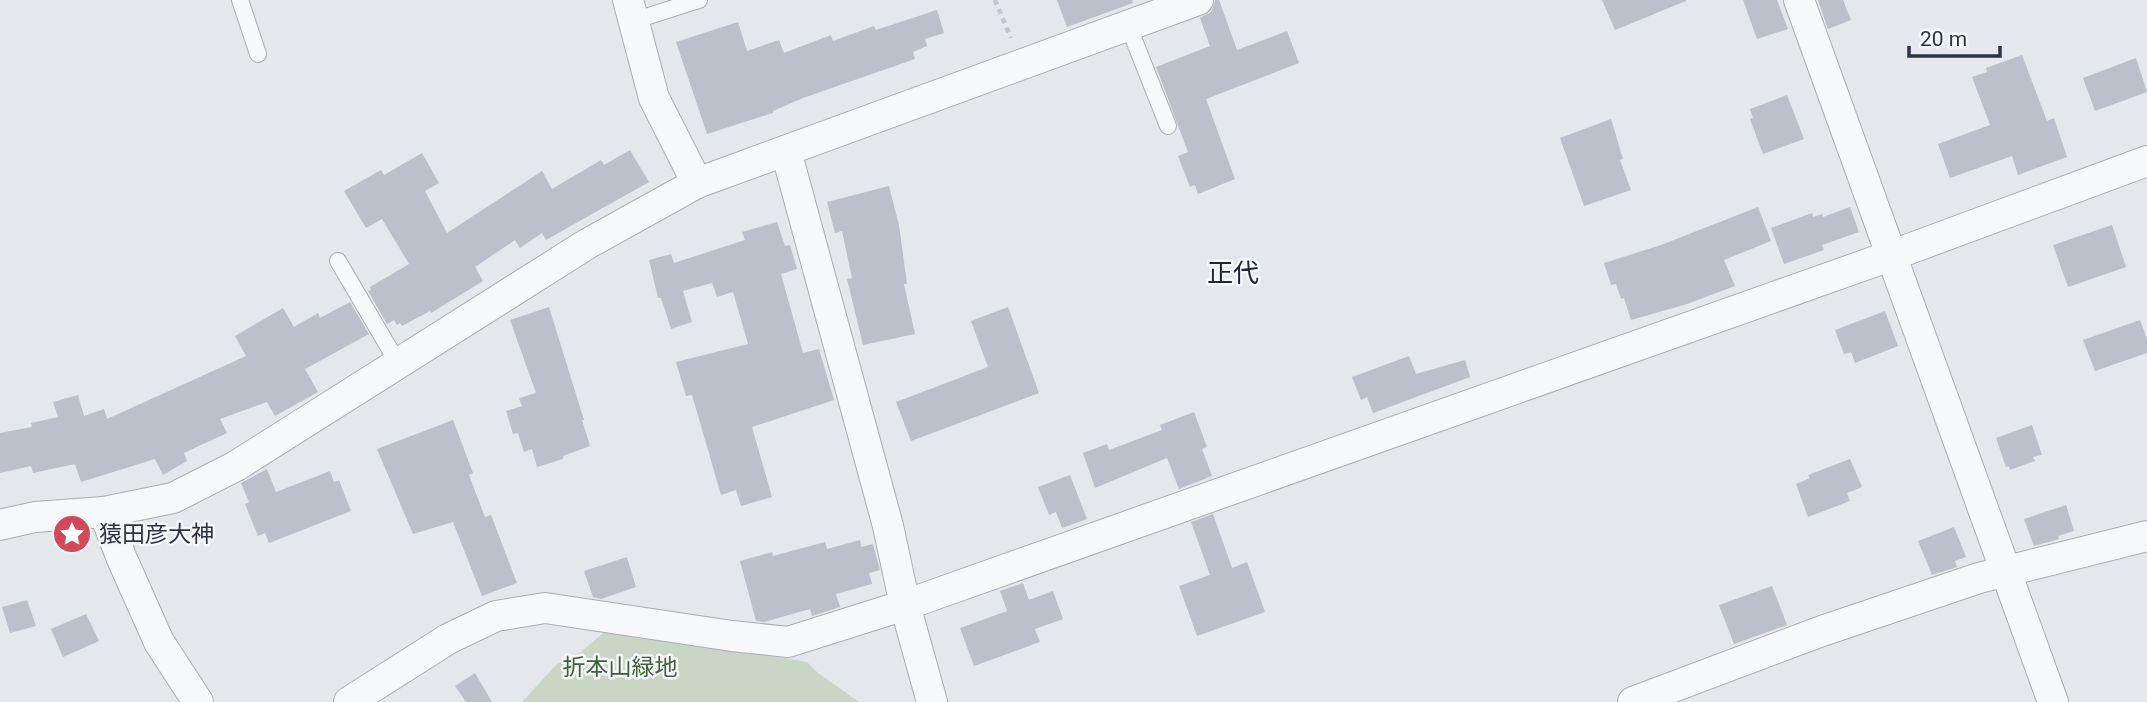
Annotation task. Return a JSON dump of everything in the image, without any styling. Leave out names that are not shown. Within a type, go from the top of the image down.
[{"type":"street","points":[[0,525],[34,517],[104,512],[173,498],[236,466],[587,244],[697,183],[1198,0]]},
{"type":"street","points":[[1799,0],[2053,702]]},
{"type":"street","points":[[631,10],[654,98],[697,183]]},
{"type":"street","points":[[786,150],[888,527],[905,605],[932,702]]},
{"type":"street","points":[[349,702],[448,639],[496,616],[545,608],[788,642],[905,605],[1890,256],[2147,162]]},
{"type":"street","points":[[104,512],[159,642],[198,702]]},
{"type":"street","points":[[1633,702],[1822,631],[2006,571],[2147,536]]},
{"type":"lane","points":[[240,0],[258,54]]},
{"type":"lane","points":[[631,10],[699,0]]},
{"type":"lane","points":[[1128,25],[1168,126]]},
{"type":"lane","points":[[338,261],[399,365]]},
{"type":"path","points":[[995,0],[1021,63]]},
{"type":"green space","name":"折本山緑地","points":[[608,629],[807,662],[859,702],[522,702],[557,664],[581,652]]},
{"type":"building","points":[[1057,0],[1132,0],[1133,3],[1067,27]]},
{"type":"building","points":[[1215,0],[1219,0],[1237,50],[1287,31],[1299,63],[1206,99],[1235,179],[1198,194],[1195,185],[1190,187],[1178,156],[1188,152],[1156,67],[1210,46],[1200,18],[1211,12]]},
{"type":"building","points":[[1602,0],[1686,0],[1686,1],[1615,30]]},
{"type":"building","points":[[1743,0],[1777,0],[1788,29],[1757,39]]},
{"type":"building","points":[[1818,0],[1843,0],[1851,20],[1828,29]]},
{"type":"building","points":[[937,10],[944,33],[925,39],[927,46],[913,52],[915,59],[803,98],[773,113],[707,134],[676,42],[738,22],[747,51],[779,40],[784,53],[831,35],[833,41],[874,26],[876,30]]},
{"type":"building","points":[[2022,55],[2047,121],[2054,118],[2067,157],[2018,175],[2012,156],[1950,178],[1938,144],[1990,125],[1972,77],[1987,72],[1986,68]]},
{"type":"building","points":[[2136,58],[2147,92],[2095,111],[2083,78]]},
{"type":"building","points":[[1787,95],[1804,139],[1763,154],[1750,119],[1753,118],[1750,109]]},
{"type":"building","points":[[1611,119],[1623,159],[1620,160],[1631,190],[1584,206],[1560,138]]},
{"type":"building","points":[[630,150],[649,182],[546,240],[542,233],[520,248],[515,240],[475,267],[483,281],[431,313],[430,311],[402,326],[400,323],[397,325],[394,320],[387,324],[368,291],[371,290],[370,287],[409,264],[382,219],[366,228],[344,191],[381,170],[384,175],[422,153],[439,183],[425,191],[447,233],[542,171],[552,189],[601,160],[604,165]]},
{"type":"building","points":[[889,186],[899,225],[907,284],[904,284],[915,334],[863,345],[847,279],[852,278],[842,231],[835,233],[827,202]]},
{"type":"building","points":[[1758,207],[1771,241],[1724,260],[1735,286],[1687,304],[1631,320],[1616,284],[1611,285],[1604,263],[1661,245]]},
{"type":"building","points":[[1850,207],[1859,232],[1822,245],[1824,250],[1784,264],[1771,228],[1812,213],[1813,217],[1822,214],[1823,217]]},
{"type":"building","points":[[777,222],[785,246],[790,245],[797,269],[781,274],[803,353],[819,349],[834,400],[752,427],[772,497],[741,506],[736,490],[721,495],[692,395],[686,396],[676,362],[748,344],[733,292],[717,297],[712,283],[683,291],[692,322],[671,329],[661,298],[658,298],[649,260],[671,254],[674,263],[745,240],[742,232]]},
{"type":"building","points":[[2112,225],[2126,267],[2068,287],[2053,245]]},
{"type":"building","points":[[350,302],[369,334],[305,369],[318,392],[275,416],[267,402],[220,419],[227,433],[184,453],[187,461],[163,475],[155,459],[81,482],[75,464],[33,473],[31,466],[0,473],[0,433],[32,427],[31,423],[58,417],[53,402],[78,395],[84,416],[104,409],[107,419],[246,356],[235,336],[283,308],[294,327],[318,313],[320,318]]},
{"type":"building","points":[[549,307],[590,446],[563,456],[563,459],[537,467],[532,449],[524,452],[518,433],[513,434],[506,411],[522,406],[519,398],[536,393],[510,320]]},
{"type":"building","points":[[1008,307],[1039,393],[911,441],[896,402],[988,367],[971,321]]},
{"type":"building","points":[[1885,311],[1898,346],[1855,363],[1851,352],[1844,354],[1835,330]]},
{"type":"building","points":[[2140,320],[2147,339],[2147,353],[2095,371],[2083,340]]},
{"type":"building","points":[[1409,356],[1416,374],[1465,360],[1470,377],[1373,413],[1367,397],[1361,400],[1352,377]]},
{"type":"building","points":[[1194,412],[1207,447],[1202,449],[1212,476],[1179,489],[1167,458],[1095,488],[1083,453],[1107,444],[1109,450],[1162,430],[1160,425]]},
{"type":"building","points":[[453,420],[473,473],[469,475],[485,517],[491,515],[517,583],[482,596],[453,522],[413,534],[377,449]]},
{"type":"building","points":[[2032,425],[2042,455],[2033,457],[2035,461],[2010,470],[2009,466],[2006,467],[1996,438]]},
{"type":"building","points":[[1850,459],[1862,487],[1847,493],[1850,501],[1808,517],[1796,484],[1810,478],[1808,475]]},
{"type":"building","points":[[267,469],[276,492],[330,471],[334,482],[339,480],[351,511],[269,543],[265,533],[258,536],[245,504],[249,502],[241,483]]},
{"type":"building","points":[[1070,475],[1087,519],[1062,528],[1056,512],[1049,515],[1038,487]]},
{"type":"building","points":[[2066,505],[2074,531],[2058,536],[2059,539],[2034,546],[2024,519]]},
{"type":"building","points":[[1213,514],[1232,568],[1247,562],[1265,612],[1197,636],[1179,586],[1210,575],[1191,522]]},
{"type":"building","points":[[1954,527],[1966,557],[1955,561],[1957,567],[1932,575],[1918,541]]},
{"type":"building","points":[[860,540],[861,547],[873,544],[880,570],[869,573],[872,584],[836,594],[840,607],[812,616],[810,609],[764,622],[756,621],[740,561],[772,552],[773,556],[825,542],[827,549]]},
{"type":"building","points":[[627,557],[636,587],[601,599],[593,597],[584,571]]},
{"type":"building","points":[[1023,583],[1029,600],[1053,591],[1063,619],[1035,629],[1040,642],[974,666],[960,628],[1007,611],[1000,591]]},
{"type":"building","points":[[1772,586],[1787,625],[1734,644],[1719,605]]},
{"type":"building","points":[[27,600],[36,626],[10,633],[2,607]]},
{"type":"building","points":[[86,614],[99,641],[63,657],[51,629]]},
{"type":"building","points":[[475,673],[492,702],[466,702],[455,686]]},
{"type":"place","name":"猿田彦大神","points":[[72,534]]},
{"type":"district","name":"正代","points":[[1233,273]]}]
